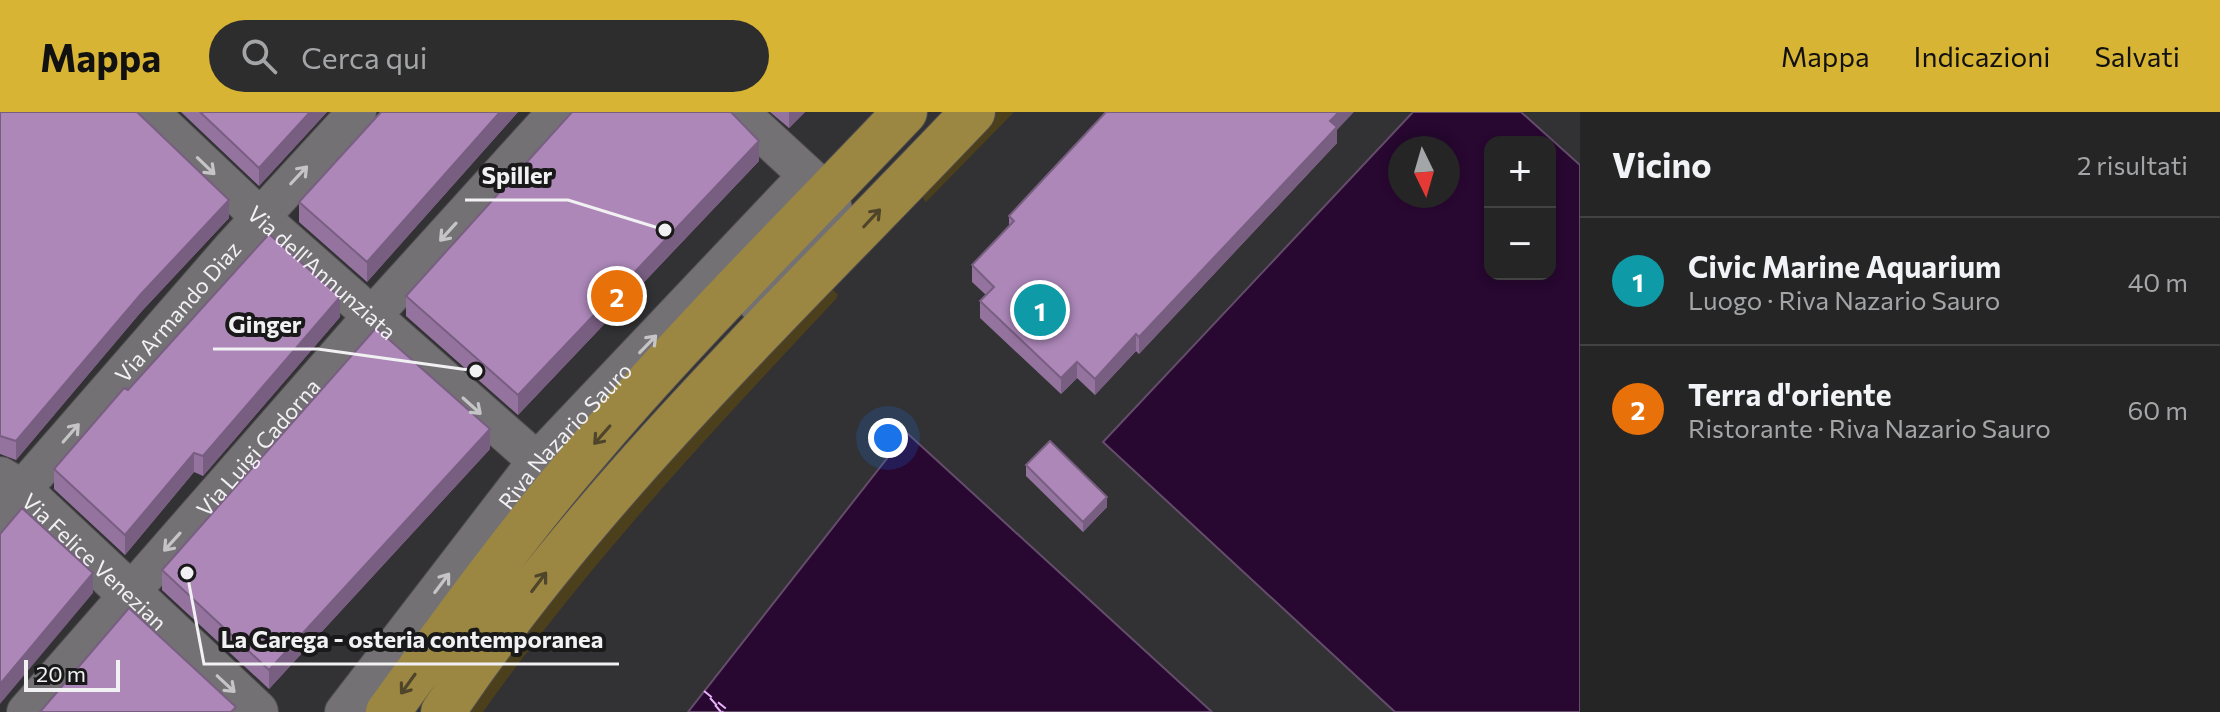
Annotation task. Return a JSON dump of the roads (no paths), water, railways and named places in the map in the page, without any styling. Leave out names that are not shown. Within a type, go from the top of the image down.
[{"type":"main road","name":"Riva Nazario Sauro","points":[[388,712],[504,553],[583,457],[818,185],[905,112]]},
{"type":"main road","points":[[443,712],[559,555],[681,415],[973,112]]},
{"type":"street","name":"Via dell'Annunziata","points":[[149,112],[260,217],[537,461]]},
{"type":"street","name":"Via Armando Diaz","points":[[7,495],[357,112]]},
{"type":"street","name":"Via Luigi Cadorna","points":[[26,712],[373,315],[557,112]]},
{"type":"street","points":[[681,415],[688,385],[700,366],[827,231],[834,218],[818,185],[739,112]]},
{"type":"street","name":"Riva Nazario Sauro","points":[[344,712],[537,461],[818,185]]},
{"type":"street","name":"Via Felice Venezian","points":[[7,495],[128,593],[256,712]]},
{"type":"place","name":"Spiller","points":[[665,230]]},
{"type":"place","name":"Terra d'oriente","points":[[617,296]]},
{"type":"place","name":"Civic Marine Aquarium","points":[[1040,310]]},
{"type":"place","name":"Ginger","points":[[476,371]]},
{"type":"place","name":"La Carega - osteria contemporanea","points":[[187,573]]}]
